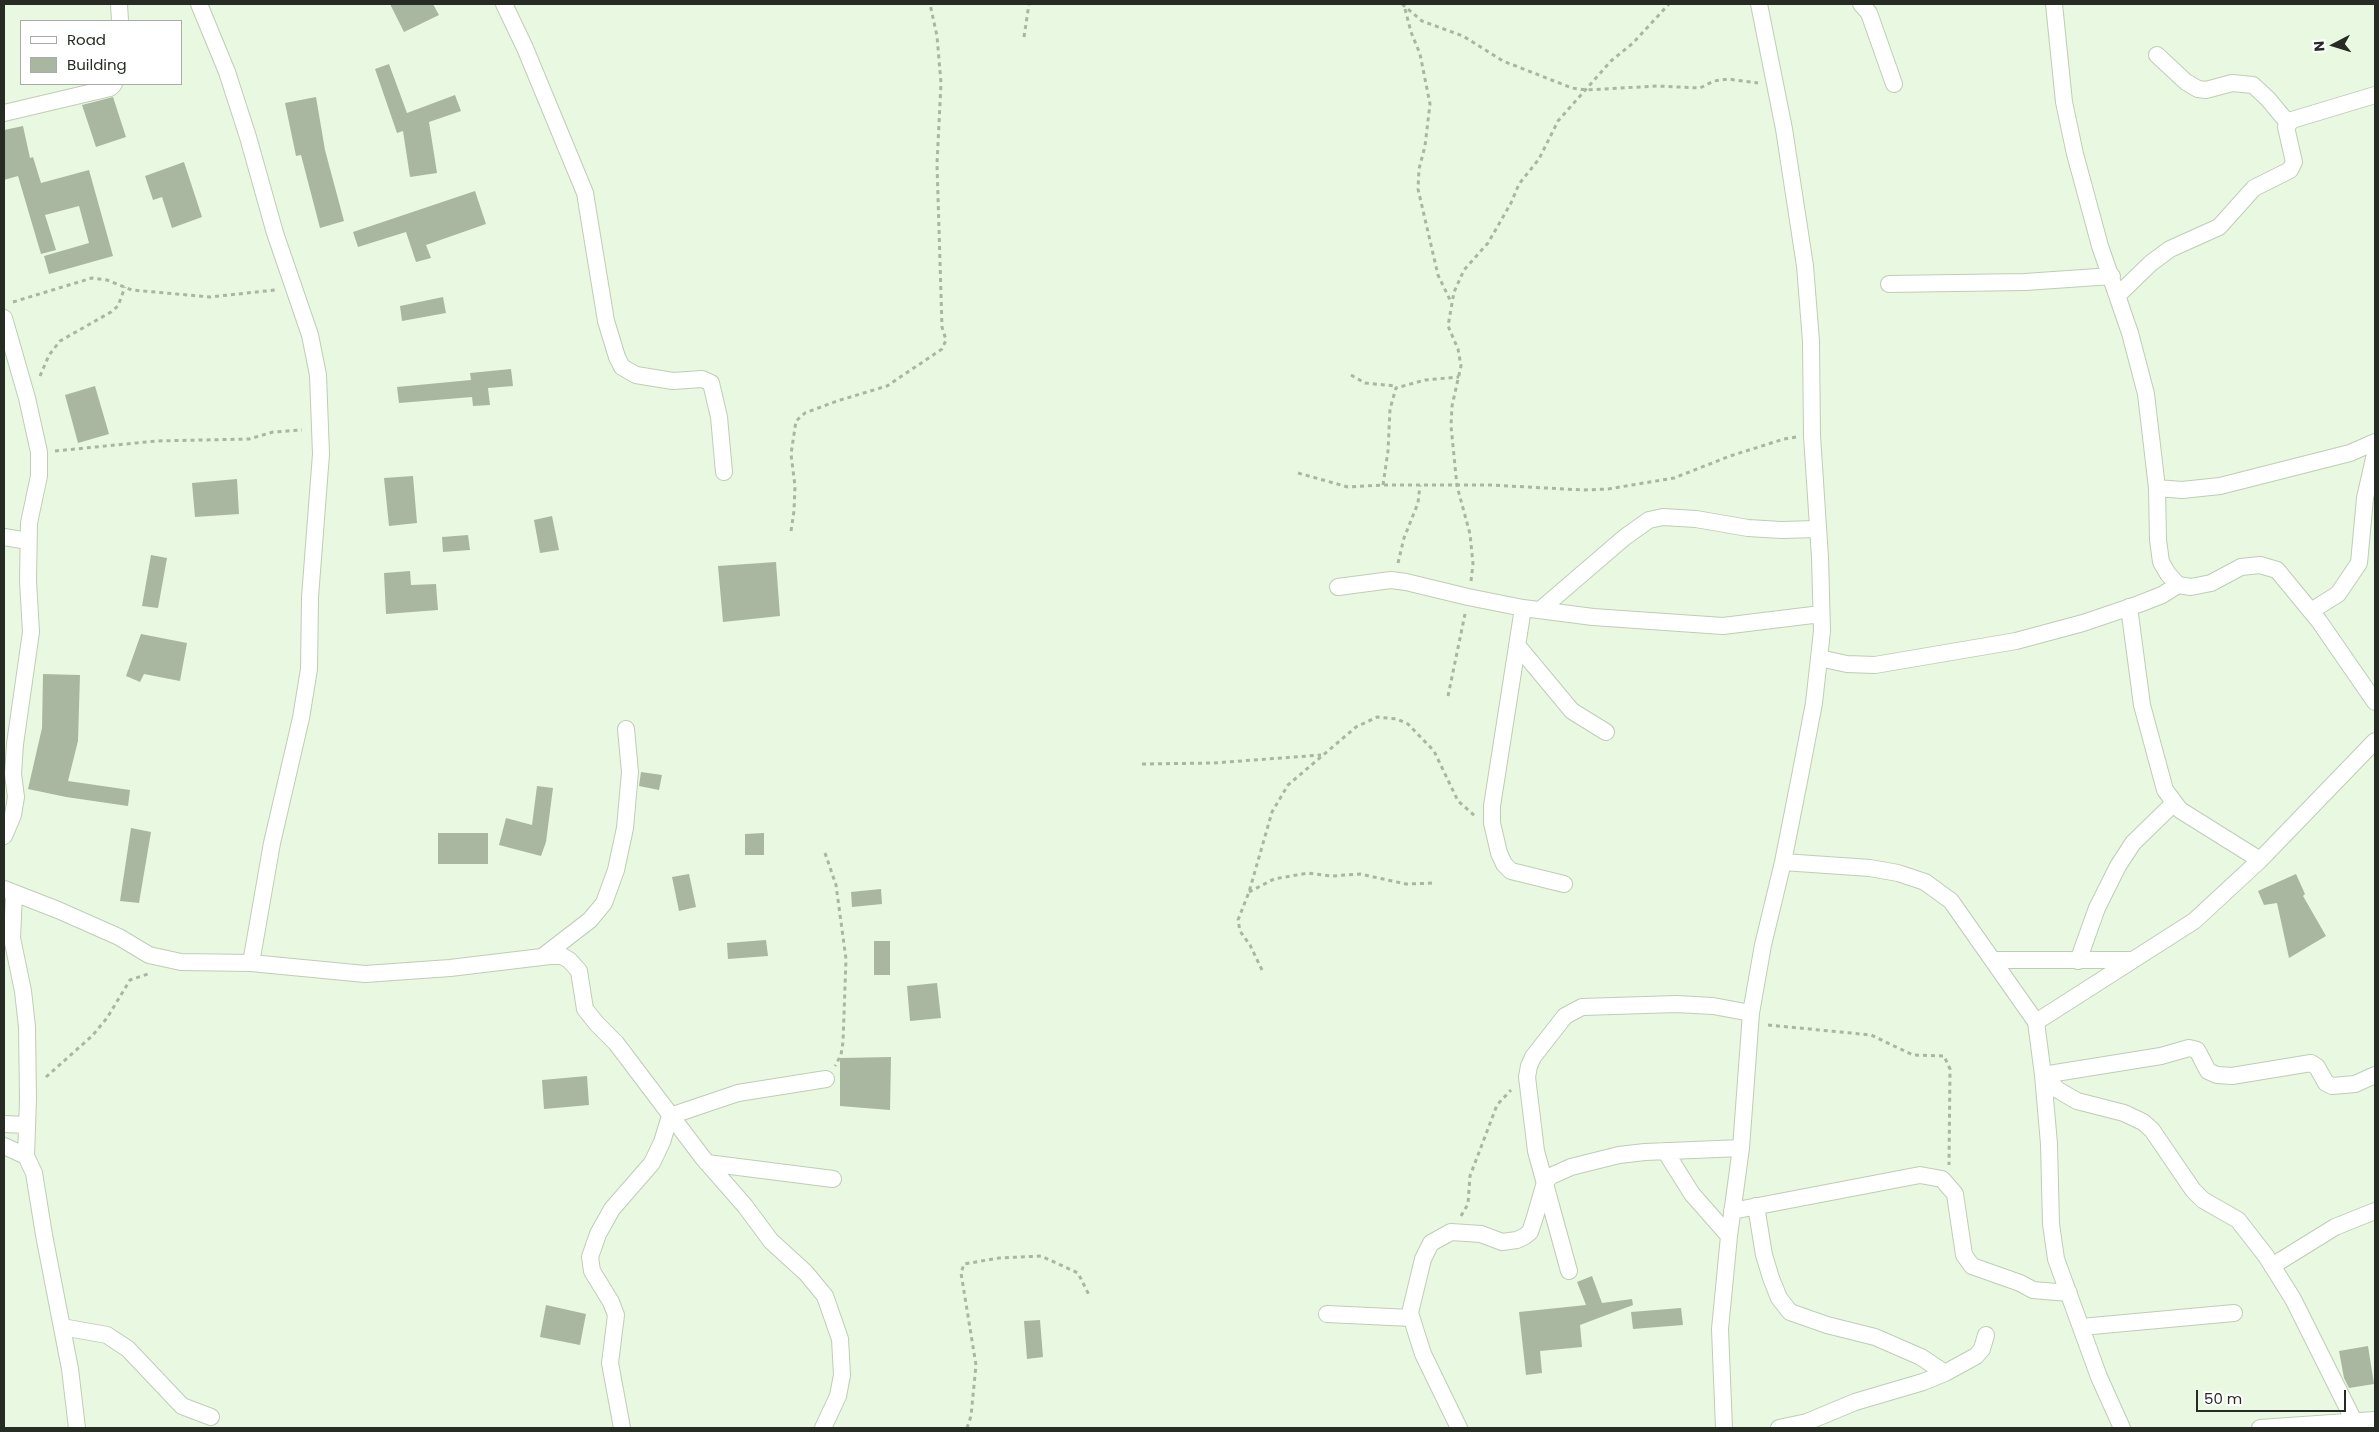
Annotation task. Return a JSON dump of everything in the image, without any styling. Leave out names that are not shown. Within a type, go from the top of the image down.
[{"type":"street","points":[[119,4],[120,20]]},
{"type":"street","points":[[199,4],[227,72],[293,288],[310,335],[318,375],[320,495],[310,598],[309,669],[301,718],[272,843],[251,963]]},
{"type":"street","points":[[504,4],[525,48],[585,193],[606,321],[617,358],[622,367],[636,375],[674,381],[702,379],[711,383],[719,417],[724,472]]},
{"type":"street","points":[[1724,1428],[1720,1329],[1729,1236],[1741,1148],[1750,1018],[1762,945],[1784,862],[1814,703],[1821,614],[1812,436],[1811,341],[1805,266],[1775,86],[1759,4]]},
{"type":"street","points":[[1860,4],[1869,13],[1894,84]]},
{"type":"street","points":[[2054,4],[2064,102],[2090,212],[2118,295],[2146,394],[2157,488],[2158,540],[2162,562],[2168,574],[2178,585],[2191,587],[2211,584],[2241,567],[2269,566],[2277,570],[2311,611],[2375,702]]},
{"type":"street","points":[[2157,55],[2186,82],[2198,89],[2206,90],[2232,83],[2253,85],[2268,99],[2288,123]]},
{"type":"street","points":[[4,113],[110,88],[113,85]]},
{"type":"street","points":[[2118,295],[2155,259],[2170,249],[2219,226],[2254,188],[2290,170],[2294,162],[2286,131],[2288,123],[2304,114],[2375,95]]},
{"type":"street","points":[[1889,284],[2025,282],[2112,276]]},
{"type":"street","points":[[4,318],[27,398],[39,452],[39,476],[29,523],[30,632],[15,744],[13,774],[16,797],[13,815],[4,836]]},
{"type":"street","points":[[2157,488],[2182,490],[2220,486],[2350,453],[2375,442]]},
{"type":"street","points":[[2311,611],[2338,594],[2358,563],[2365,498],[2375,454]]},
{"type":"street","points":[[1540,610],[1625,537],[1649,520],[1671,517],[1696,519],[1748,528],[1781,530],[1818,529]]},
{"type":"street","points":[[4,537],[28,541]]},
{"type":"street","points":[[1338,587],[1362,583],[1396,581],[1468,598],[1523,608],[1593,617],[1723,626],[1821,614]]},
{"type":"street","points":[[1819,658],[1847,664],[1874,665],[2016,641],[2083,623],[2162,595],[2178,585]]},
{"type":"street","points":[[2129,607],[2142,705],[2165,790],[2174,803],[2190,817],[2260,860]]},
{"type":"street","points":[[1523,608],[1492,806],[1494,833],[1499,853],[1504,864],[1511,871],[1564,884]]},
{"type":"street","points":[[1517,645],[1572,711],[1606,732]]},
{"type":"street","points":[[542,957],[590,920],[604,902],[616,870],[625,828],[630,772],[626,730]]},
{"type":"street","points":[[2036,1022],[2130,960],[2194,921],[2260,860],[2375,741]]},
{"type":"street","points":[[2078,961],[2097,908],[2118,866],[2133,843],[2174,803]]},
{"type":"street","points":[[1784,862],[1870,868],[1898,873],[1925,882],[1951,901],[2036,1022],[2049,1144],[2051,1224],[2056,1259],[2099,1377],[2122,1428]]},
{"type":"street","points":[[77,1428],[73,1384],[34,1173],[26,1156],[28,1099],[25,1006],[12,938],[9,892],[67,914],[119,937],[149,955],[189,963],[251,963],[365,974],[441,969],[542,957],[562,956],[574,963],[579,971],[585,1009],[616,1043],[670,1116],[707,1163],[745,1206],[771,1241],[806,1273],[832,1309],[840,1339],[842,1375],[838,1396],[823,1428]]},
{"type":"street","points":[[1993,960],[2130,960]]},
{"type":"street","points":[[1569,1271],[1536,1151],[1527,1071],[1533,1057],[1568,1012],[1576,1009],[1676,1004],[1713,1006],[1750,1018]]},
{"type":"street","points":[[2043,1075],[2161,1056],[2189,1048],[2196,1050],[2208,1071],[2217,1075],[2232,1076],[2311,1063],[2317,1067],[2326,1083],[2332,1086],[2355,1084],[2375,1075]]},
{"type":"street","points":[[2043,1075],[2058,1090],[2077,1102],[2124,1113],[2148,1126],[2193,1190],[2203,1200],[2238,1220],[2272,1266],[2293,1299],[2354,1421]]},
{"type":"street","points":[[670,1116],[738,1093],[826,1079]]},
{"type":"street","points":[[622,1428],[610,1363],[616,1315],[611,1302],[592,1271],[590,1257],[598,1234],[612,1209],[652,1163],[662,1142],[670,1116]]},
{"type":"street","points":[[4,1124],[28,1125]]},
{"type":"street","points":[[4,1146],[26,1156]]},
{"type":"street","points":[[1459,1428],[1423,1354],[1411,1318],[1411,1305],[1423,1259],[1431,1243],[1450,1232],[1472,1233],[1508,1242],[1525,1236],[1532,1225],[1545,1182],[1558,1172],[1593,1161],[1620,1155],[1665,1151],[1741,1148]]},
{"type":"street","points":[[1665,1151],[1692,1194],[1729,1236]]},
{"type":"street","points":[[707,1163],[833,1179]]},
{"type":"street","points":[[1732,1211],[1920,1175],[1942,1178],[1955,1194],[1964,1255],[1972,1266],[2020,1283],[2033,1290],[2069,1293]]},
{"type":"street","points":[[1756,1206],[1764,1255],[1771,1278],[1780,1298],[1790,1312],[1827,1325],[1875,1337],[1921,1357],[1945,1373]]},
{"type":"street","points":[[2272,1266],[2335,1227],[2375,1211]]},
{"type":"street","points":[[2081,1327],[2234,1312]]},
{"type":"street","points":[[1327,1314],[1411,1318]]},
{"type":"street","points":[[62,1327],[107,1335],[128,1349],[182,1406],[211,1417]]},
{"type":"street","points":[[1779,1428],[1807,1422],[1855,1402],[1923,1382],[1945,1373],[1976,1356],[1982,1349],[1986,1335]]},
{"type":"street","points":[[2260,1428],[2354,1421],[2372,1423]]},
{"type":"path","points":[[791,531],[795,486],[791,454],[796,421],[805,414],[830,403],[887,386],[942,350],[946,340],[942,327],[937,164],[941,83],[937,36],[930,4]]},
{"type":"path","points":[[1024,37],[1029,4]]},
{"type":"path","points":[[1448,696],[1473,564],[1468,519],[1457,486],[1451,426],[1452,406],[1459,377],[1460,358],[1448,326],[1451,303],[1464,270],[1488,244],[1511,203],[1519,184],[1539,158],[1558,121],[1611,61],[1633,43],[1669,4]]},
{"type":"path","points":[[1404,5],[1422,22],[1463,36],[1503,61],[1572,88],[1586,90],[1657,86],[1700,88],[1714,81],[1728,79],[1775,86]]},
{"type":"path","points":[[1404,5],[1411,32],[1420,54],[1429,99],[1418,189],[1438,275],[1451,303]]},
{"type":"path","points":[[11,302],[92,278],[107,280],[132,290],[210,297],[293,288]]},
{"type":"path","points":[[27,398],[39,379],[49,355],[60,341],[111,312],[118,306],[125,287]]},
{"type":"path","points":[[1351,375],[1365,383],[1397,386],[1459,377]]},
{"type":"path","points":[[1383,485],[1388,451],[1390,409],[1397,386]]},
{"type":"path","points":[[39,452],[156,441],[249,439],[273,432],[320,429]]},
{"type":"path","points":[[1298,473],[1348,487],[1383,485],[1529,486],[1583,490],[1638,485],[1674,478],[1706,465],[1784,439],[1812,436]]},
{"type":"path","points":[[1396,581],[1398,556],[1418,503],[1420,485]]},
{"type":"path","points":[[1262,970],[1238,924],[1238,916],[1249,892],[1272,812],[1288,785],[1365,721],[1377,717],[1397,719],[1408,724],[1434,751],[1458,801],[1494,833]]},
{"type":"path","points":[[1142,764],[1214,764],[1322,755]]},
{"type":"path","points":[[826,853],[836,884],[846,958],[846,988],[841,1055],[826,1079]]},
{"type":"path","points":[[1249,892],[1274,879],[1308,873],[1332,876],[1360,874],[1406,884],[1435,883]]},
{"type":"path","points":[[28,1099],[55,1067],[92,1036],[102,1024],[130,980],[137,976],[154,973]]},
{"type":"path","points":[[1750,1018],[1871,1035],[1913,1055],[1944,1056],[1950,1068],[1949,1166],[1942,1178]]},
{"type":"path","points":[[1443,1235],[1465,1211],[1468,1204],[1470,1176],[1497,1105],[1527,1071]]},
{"type":"path","points":[[967,1428],[971,1416],[976,1365],[960,1273],[964,1264],[999,1258],[1041,1256],[1078,1273],[1089,1295]]},
{"type":"building","points":[[390,4],[433,4],[439,15],[404,32]]},
{"type":"building","points":[[389,64],[407,113],[455,95],[461,111],[429,122],[437,173],[410,177],[403,131],[397,133],[375,69]]},
{"type":"building","points":[[113,97],[126,137],[96,147],[82,105]]},
{"type":"building","points":[[316,97],[325,150],[344,221],[320,228],[301,155],[296,156],[285,103]]},
{"type":"building","points":[[23,126],[30,158],[33,157],[41,183],[89,170],[113,256],[49,274],[44,256],[89,243],[79,206],[45,215],[56,250],[41,254],[18,176],[4,180],[4,130]]},
{"type":"building","points":[[184,162],[202,217],[172,228],[162,197],[153,200],[145,176]]},
{"type":"building","points":[[475,191],[486,224],[426,245],[431,258],[416,262],[406,232],[358,247],[353,232]]},
{"type":"building","points":[[443,297],[446,313],[402,321],[400,306]]},
{"type":"building","points":[[511,369],[513,386],[488,388],[490,405],[473,406],[472,397],[399,403],[397,387],[471,380],[470,373]]},
{"type":"building","points":[[95,386],[109,434],[78,443],[65,395]]},
{"type":"building","points":[[413,476],[417,523],[389,526],[384,478]]},
{"type":"building","points":[[237,479],[239,514],[195,517],[192,483]]},
{"type":"building","points":[[552,516],[559,550],[540,553],[534,520]]},
{"type":"building","points":[[468,535],[470,550],[443,552],[442,537]]},
{"type":"building","points":[[151,555],[167,558],[158,608],[142,606]]},
{"type":"building","points":[[776,562],[780,616],[723,622],[718,566]]},
{"type":"building","points":[[410,571],[411,585],[436,584],[438,610],[386,614],[384,573]]},
{"type":"building","points":[[141,634],[187,643],[180,681],[144,674],[140,682],[126,676]]},
{"type":"building","points":[[43,674],[80,675],[78,741],[68,781],[130,790],[128,806],[66,797],[28,789],[42,728]]},
{"type":"building","points":[[641,772],[662,775],[659,790],[639,786]]},
{"type":"building","points":[[537,786],[553,788],[546,842],[541,856],[499,845],[506,818],[532,825]]},
{"type":"building","points":[[131,828],[151,832],[139,903],[120,901]]},
{"type":"building","points":[[438,833],[488,833],[488,864],[438,864]]},
{"type":"building","points":[[764,833],[764,855],[745,855],[745,834]]},
{"type":"building","points":[[689,874],[696,907],[679,911],[672,877]]},
{"type":"building","points":[[2296,874],[2305,894],[2303,896],[2326,936],[2289,958],[2277,903],[2264,905],[2258,891]]},
{"type":"building","points":[[881,889],[882,904],[852,907],[851,892]]},
{"type":"building","points":[[766,940],[768,956],[728,959],[727,943]]},
{"type":"building","points":[[874,941],[890,941],[890,975],[874,975]]},
{"type":"building","points":[[937,983],[941,1018],[910,1021],[907,986]]},
{"type":"building","points":[[891,1057],[890,1110],[840,1106],[840,1058]]},
{"type":"building","points":[[587,1076],[589,1105],[544,1109],[542,1080]]},
{"type":"building","points":[[1592,1276],[1602,1303],[1632,1299],[1633,1305],[1580,1325],[1582,1347],[1540,1351],[1542,1373],[1526,1375],[1519,1312],[1586,1305],[1577,1282]]},
{"type":"building","points":[[546,1305],[586,1314],[580,1345],[540,1337]]},
{"type":"building","points":[[1681,1308],[1683,1325],[1633,1329],[1631,1312]]},
{"type":"building","points":[[1040,1320],[1043,1357],[1027,1359],[1024,1321]]},
{"type":"building","points":[[2368,1346],[2374,1384],[2349,1388],[2344,1378],[2339,1351]]}]
